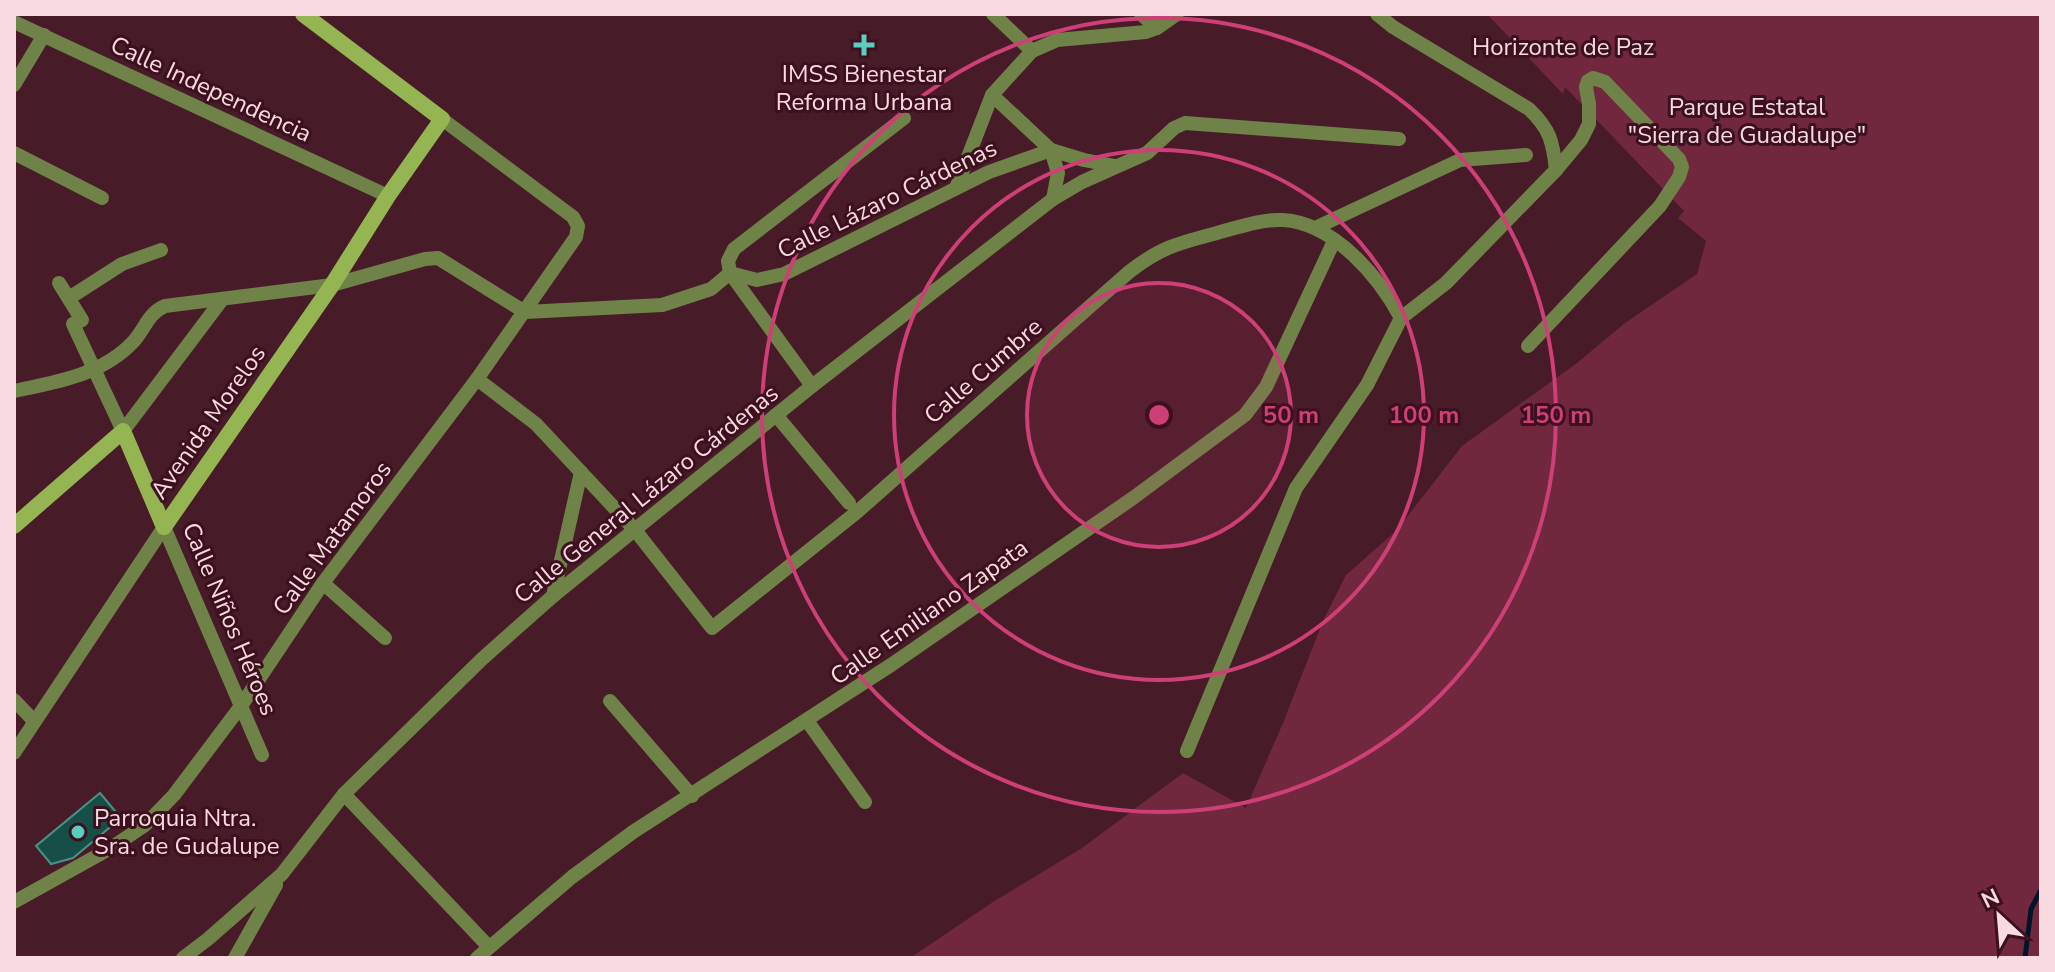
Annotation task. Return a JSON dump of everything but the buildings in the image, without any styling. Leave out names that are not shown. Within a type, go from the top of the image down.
[{"type":"street","points":[[304,14],[442,119]]},
{"type":"street","points":[[993,14],[1032,51]]},
{"type":"street","points":[[1141,14],[1157,28]]},
{"type":"street","points":[[956,188],[992,95],[1032,51],[1057,40],[1146,32],[1177,14]]},
{"type":"street","points":[[1377,14],[1393,27],[1529,109],[1545,124],[1553,146],[1556,170]]},
{"type":"street","name":"Calle Independencia","points":[[14,22],[388,196]]},
{"type":"street","points":[[14,85],[44,35]]},
{"type":"street","points":[[1187,751],[1291,498],[1367,385],[1401,318],[1446,283],[1556,170],[1581,140],[1589,124],[1586,87],[1593,78],[1605,82],[1679,159],[1682,167],[1660,206],[1528,346]]},
{"type":"street","points":[[992,95],[1051,150],[1115,166]]},
{"type":"street","points":[[812,386],[730,273],[728,261],[734,249],[904,118]]},
{"type":"street","name":"Avenida Morelos","points":[[14,753],[442,119]]},
{"type":"street","name":"Calle Matamoros","points":[[14,902],[111,848],[145,825],[174,795],[241,706],[323,583],[477,379],[576,237],[578,226],[573,217],[442,119]]},
{"type":"street","name":"Calle General Lázaro Cárdenas","points":[[183,958],[282,874],[344,794],[482,659],[553,596],[812,386],[1053,199],[1147,153],[1174,128],[1185,123],[1399,139]]},
{"type":"street","points":[[1051,150],[1058,173],[1053,199]]},
{"type":"street","name":"Calle Lázaro Cárdenas","points":[[730,273],[757,280],[784,274],[1005,165],[1051,150]]},
{"type":"street","points":[[14,153],[102,198]]},
{"type":"street","points":[[1315,228],[1460,160],[1526,155]]},
{"type":"street","name":"Calle Cumbre","points":[[635,530],[712,628],[857,512],[1129,272],[1154,253],[1177,243],[1259,221],[1299,222],[1315,228],[1360,262],[1386,290],[1401,318]]},
{"type":"street","name":"Calle Emiliano Zapata","points":[[477,958],[572,877],[633,832],[808,722],[1133,498],[1245,415],[1266,387],[1334,241]]},
{"type":"street","points":[[59,283],[69,298],[122,264],[161,250]]},
{"type":"street","points":[[14,391],[96,370],[132,343],[155,310],[165,306],[332,285],[425,259],[438,258],[525,312],[662,305],[711,289],[730,273]]},
{"type":"street","name":"Calle Niños Héroes","points":[[69,298],[82,320],[73,324],[123,431],[262,755]]},
{"type":"street","points":[[14,526],[123,431],[221,301]]},
{"type":"street","points":[[477,379],[536,424],[635,530]]},
{"type":"street","points":[[776,415],[849,503]]},
{"type":"street","points":[[553,596],[581,472]]},
{"type":"street","points":[[323,583],[385,638]]},
{"type":"street","points":[[14,700],[34,721]]},
{"type":"street","points":[[610,701],[692,796]]},
{"type":"street","points":[[808,722],[865,802]]},
{"type":"street","points":[[344,794],[489,947]]},
{"type":"street","points":[[235,958],[282,874]]},
{"type":"green space","points":[[1487,14],[2041,14],[2041,958],[910,958],[993,902],[1082,848],[1183,773],[1246,808],[1323,621],[1346,575],[1396,531],[1462,446],[1577,363],[1625,323],[1697,274],[1706,241],[1678,218],[1684,211],[1565,87],[1563,94]]},
{"type":"waterway","points":[[2025,958],[2031,909],[2041,890]]},
{"type":"place","name":"IMSS Bienestar Reforma Urbana","points":[[864,45]]},
{"type":"place","name":"Parroquia Ntra. Sra. de Gudalupe","points":[[78,832]]},
{"type":"park label","name":"Horizonte de Paz","points":[[1563,47]]},
{"type":"park label","name":"Parque Estatal \"Sierra de Guadalupe\"","points":[[1747,121]]}]
